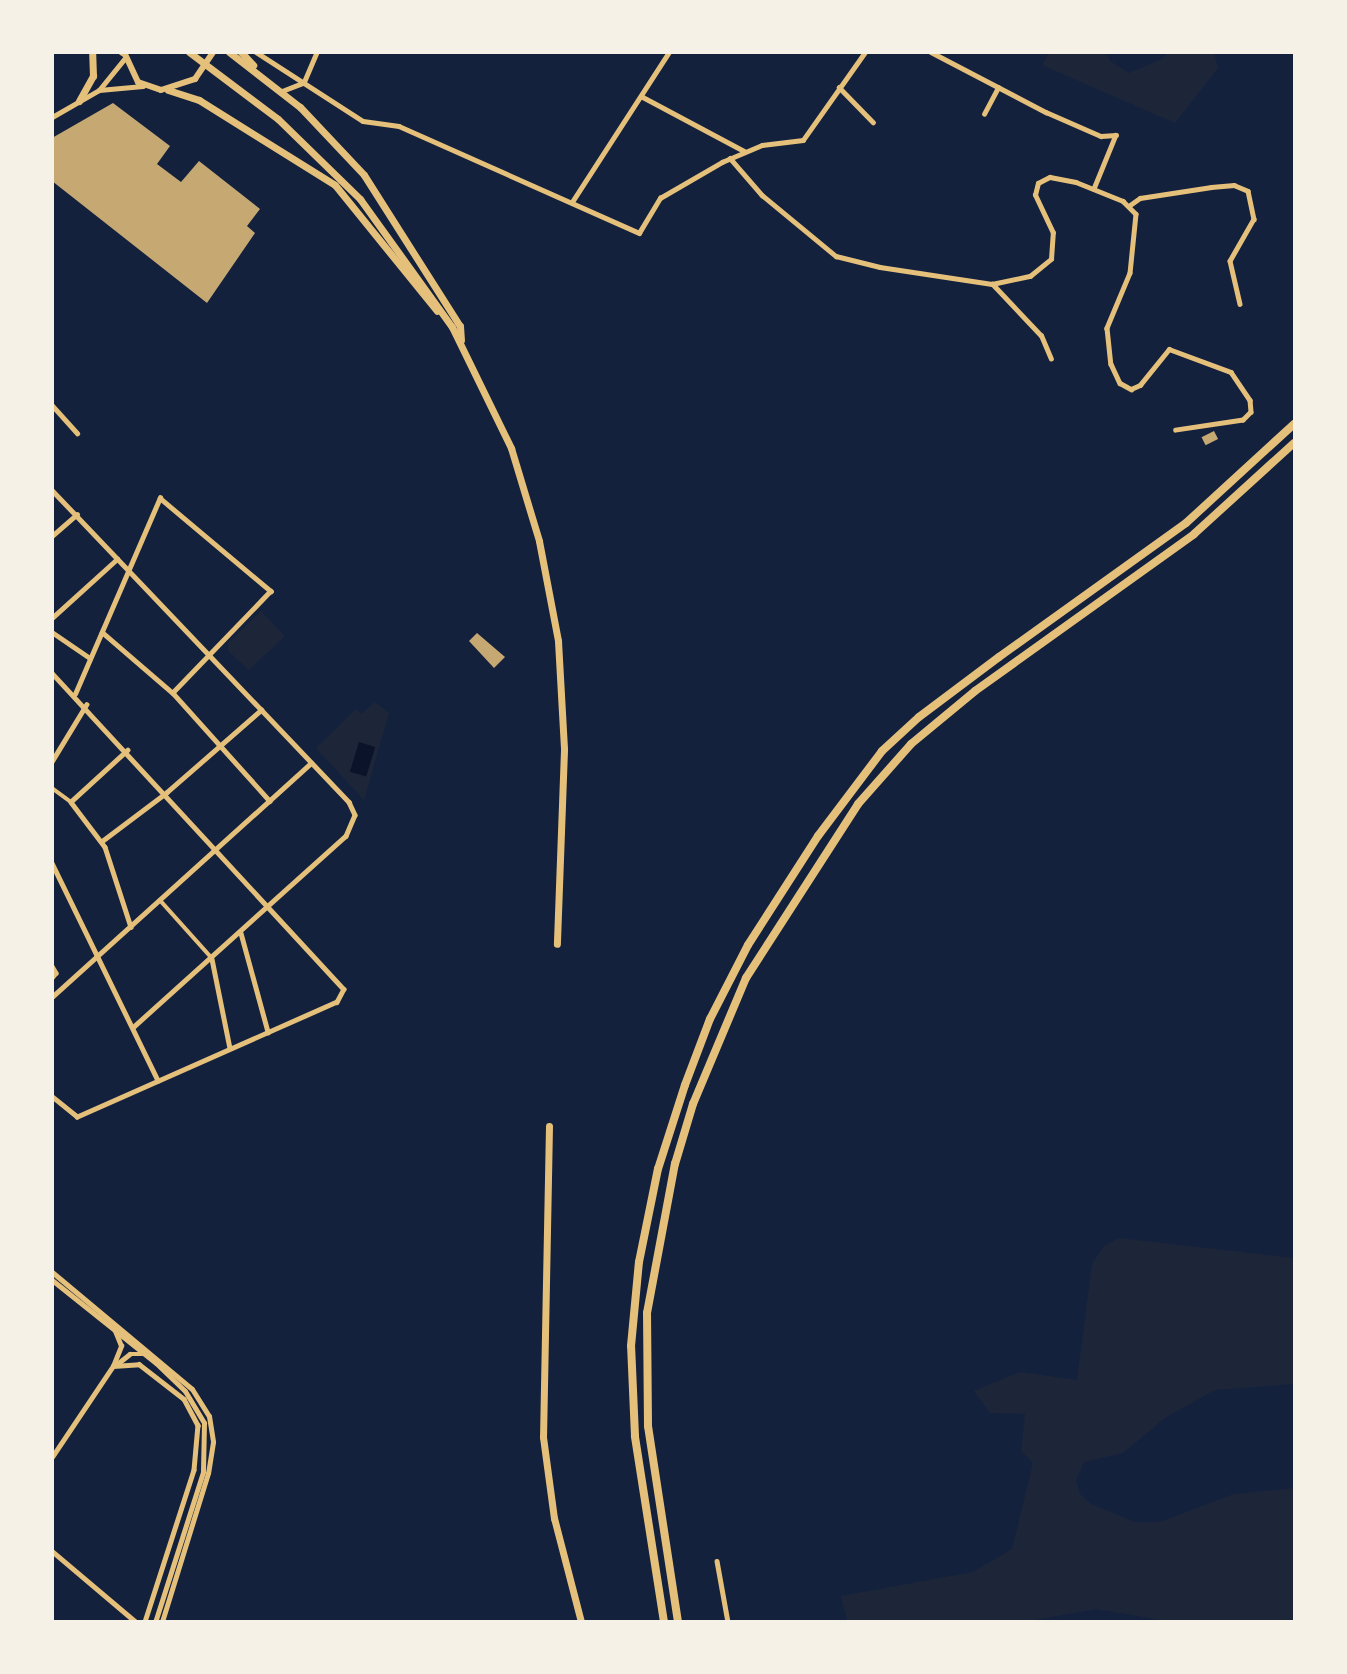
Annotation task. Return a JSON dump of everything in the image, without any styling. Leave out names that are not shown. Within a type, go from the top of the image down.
[{"type":"highway","points":[[79,101],[93,76],[92,52]]},
{"type":"highway","points":[[189,52],[221,74],[307,144],[360,199],[452,327],[511,448],[528,500],[558,640],[564,750],[557,944]]},
{"type":"highway","points":[[229,52],[282,91],[342,148],[379,194],[460,326],[462,344]]},
{"type":"highway","points":[[241,52],[271,82]]},
{"type":"highway","points":[[168,90],[199,100],[335,185],[452,327]]},
{"type":"highway","points":[[664,1622],[635,1436],[631,1346],[639,1262],[658,1169],[685,1085],[710,1019],[748,945],[818,836],[882,751],[972,677],[1186,523],[1294,424]]},
{"type":"highway","points":[[678,1622],[648,1426],[647,1313],[675,1164],[698,1092],[746,978],[843,824],[911,744],[975,691],[1177,548],[1238,498],[1294,443]]},
{"type":"highway","points":[[549,1126],[543,1437],[554,1518],[581,1622]]},
{"type":"main road","points":[[124,54],[143,86],[168,90],[195,79],[213,52]]},
{"type":"street","points":[[256,52],[363,121],[399,126],[639,233],[660,198],[730,158],[744,151],[803,140],[866,52]]},
{"type":"street","points":[[282,91],[304,82],[317,52]]},
{"type":"street","points":[[572,202],[668,52]]},
{"type":"street","points":[[931,52],[998,88],[1101,136],[1116,135],[1094,189]]},
{"type":"street","points":[[99,90],[124,54]]},
{"type":"street","points":[[52,117],[99,90],[143,86]]},
{"type":"street","points":[[839,87],[873,122]]},
{"type":"street","points":[[984,114],[998,88]]},
{"type":"street","points":[[640,95],[744,151]]},
{"type":"street","points":[[730,158],[762,195],[835,256],[880,267],[992,284],[1037,273],[1054,254],[1051,228],[1035,195],[1042,179],[1065,178],[1130,205],[1137,225],[1129,273],[1107,328],[1117,379],[1123,386],[1136,387],[1168,349],[1231,372],[1252,405],[1243,420],[1176,430]]},
{"type":"street","points":[[1130,205],[1140,198],[1211,187],[1234,185],[1248,191],[1254,219],[1230,261],[1240,304]]},
{"type":"street","points":[[992,284],[1041,336],[1051,359]]},
{"type":"street","points":[[52,405],[77,433]]},
{"type":"street","points":[[52,490],[351,805],[355,819],[345,836],[241,933],[134,1027]]},
{"type":"street","points":[[75,694],[160,498],[271,591],[173,693]]},
{"type":"street","points":[[52,536],[77,514]]},
{"type":"street","points":[[52,618],[117,559]]},
{"type":"street","points":[[52,632],[90,658]]},
{"type":"street","points":[[102,632],[173,693],[270,801]]},
{"type":"street","points":[[52,673],[86,705],[167,792],[267,908],[344,989],[337,1002],[71,1116],[52,1097]]},
{"type":"street","points":[[52,761],[86,705]]},
{"type":"street","points":[[102,841],[167,792],[261,710]]},
{"type":"street","points":[[71,802],[128,750]]},
{"type":"street","points":[[52,988],[55,995],[311,763]]},
{"type":"street","points":[[52,788],[71,802],[102,841],[131,927]]},
{"type":"street","points":[[52,863],[158,1080]]},
{"type":"street","points":[[160,900],[212,958],[230,1048]]},
{"type":"street","points":[[241,933],[268,1032]]},
{"type":"street","points":[[52,965],[56,973],[52,978]]},
{"type":"street","points":[[52,1272],[176,1374],[202,1401],[209,1416],[213,1442],[208,1474],[162,1622]]},
{"type":"street","points":[[52,1280],[144,1354],[196,1406],[207,1442],[203,1472],[155,1622]]},
{"type":"street","points":[[52,1457],[113,1366],[121,1346],[115,1331]]},
{"type":"street","points":[[113,1366],[130,1354],[144,1354]]},
{"type":"street","points":[[113,1366],[139,1364],[184,1399],[198,1425],[194,1470],[145,1622]]},
{"type":"street","points":[[52,1551],[136,1622]]},
{"type":"street","points":[[718,1561],[728,1622]]},
{"type":"shaded area","points":[[1214,52],[1218,68],[1175,123],[1042,65],[1049,53],[1107,53],[1110,61],[1129,73],[1162,59],[1168,53]]},
{"type":"shaded area","points":[[261,611],[285,636],[249,670],[228,651],[228,643]]},
{"type":"shaded area","points":[[375,702],[389,713],[364,800],[316,748],[356,709],[361,714]]},
{"type":"shaded area","points":[[359,742],[375,747],[366,777],[350,772]]},
{"type":"shaded area","points":[[1119,1238],[1294,1258],[1294,1384],[1215,1390],[1165,1418],[1123,1453],[1084,1462],[1076,1480],[1080,1494],[1091,1504],[1135,1522],[1160,1522],[1234,1494],[1294,1488],[1294,1621],[1166,1621],[1096,1609],[1029,1621],[847,1621],[841,1596],[973,1572],[1012,1549],[1033,1463],[1021,1451],[1025,1414],[990,1413],[974,1391],[1020,1372],[1077,1380],[1092,1264],[1104,1246]]},
{"type":"building","points":[[113,103],[170,146],[157,164],[181,182],[199,161],[260,209],[247,226],[255,233],[207,303],[52,181],[52,138]]},
{"type":"building","points":[[1214,431],[1218,439],[1206,445],[1202,437]]},
{"type":"building","points":[[477,633],[505,657],[494,668],[469,641]]}]
